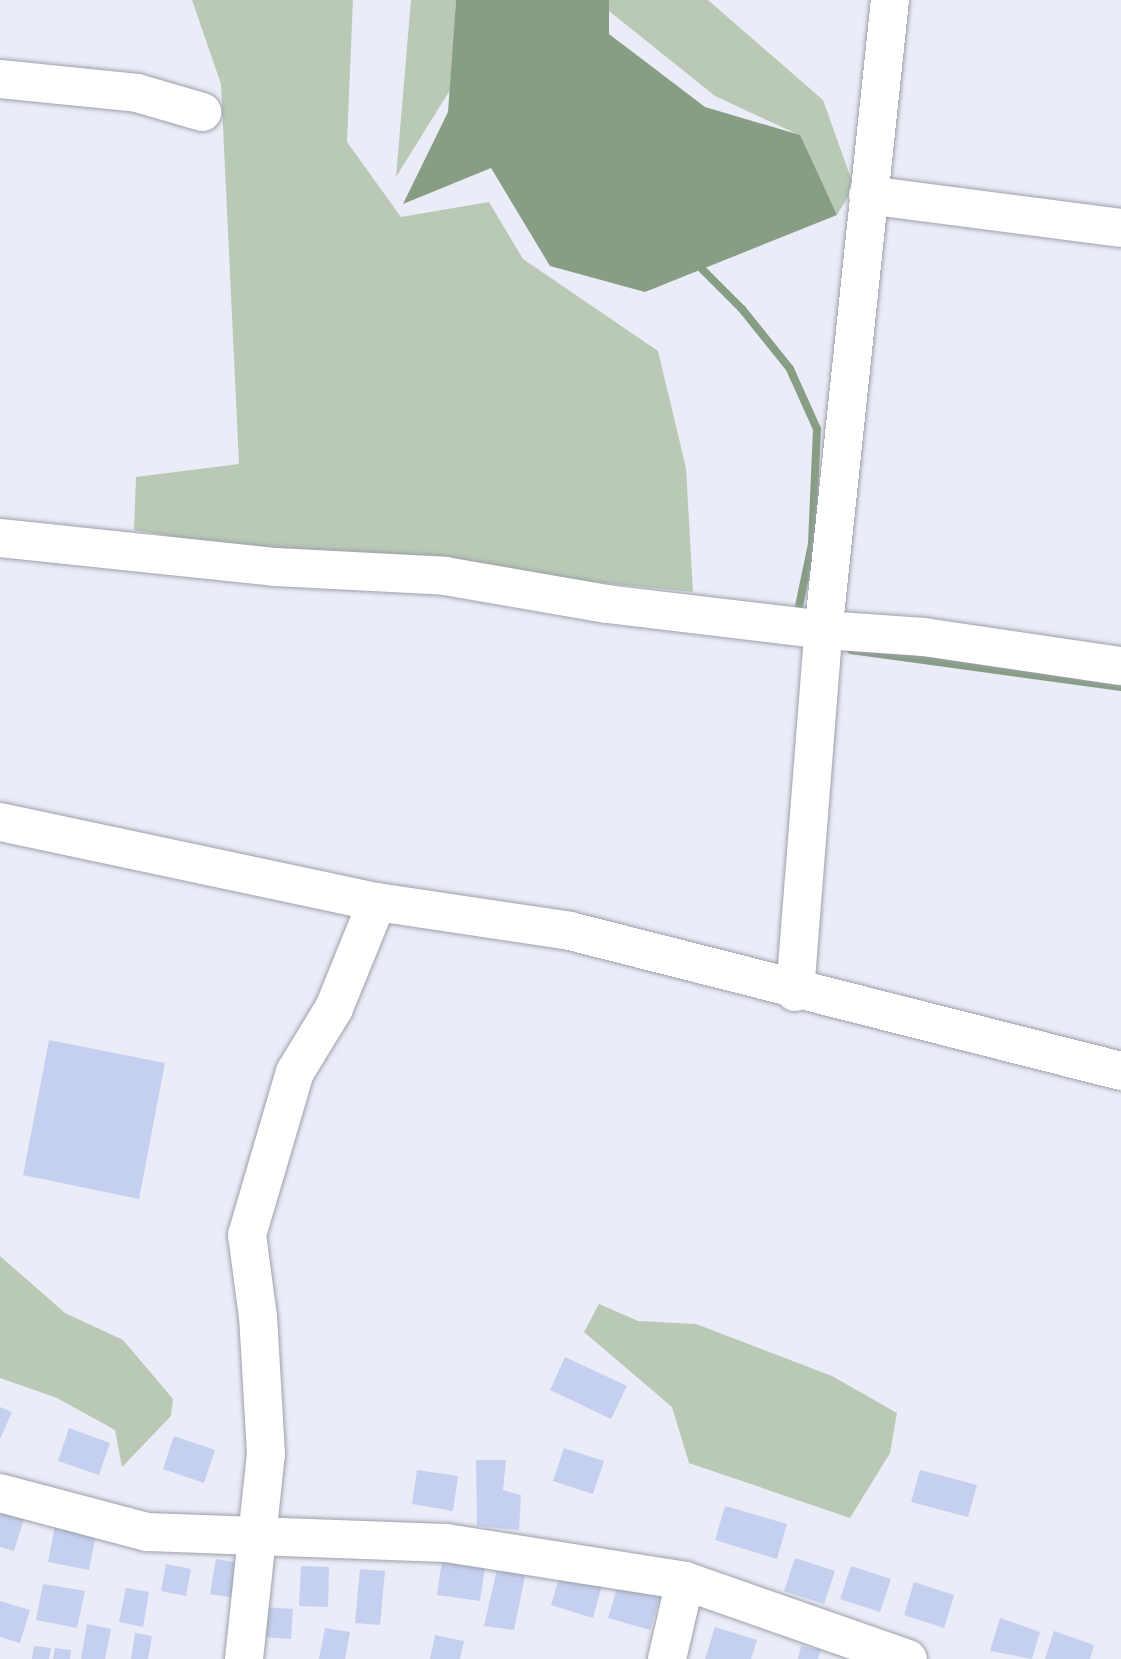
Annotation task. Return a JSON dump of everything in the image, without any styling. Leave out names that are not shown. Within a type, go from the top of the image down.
[{"type":"street","points":[[795,992],[811,635],[868,195],[890,0]]},
{"type":"street","points":[[0,79],[137,93],[202,112]]},
{"type":"street","points":[[868,195],[1121,228]]},
{"type":"street","points":[[0,538],[276,567],[445,576],[811,635],[924,637],[1121,666]]},
{"type":"street","points":[[0,822],[377,902],[569,931],[795,992],[1121,1071]]},
{"type":"street","points":[[244,1659],[266,1454],[258,1317],[247,1235],[295,1072],[334,1008],[377,902]]},
{"type":"street","points":[[0,1493],[147,1532],[446,1543],[685,1581],[908,1659]]},
{"type":"street","points":[[667,1659],[685,1581]]},
{"type":"shaded area","points":[[192,0],[353,0],[347,142],[401,217],[489,202],[523,259],[658,351],[686,468],[693,592],[211,543],[134,530],[136,477],[239,464],[221,84]]},
{"type":"shaded area","points":[[411,0],[456,0],[450,90],[396,177]]},
{"type":"shaded area","points":[[456,0],[609,0],[609,34],[705,107],[800,135],[837,215],[645,292],[550,266],[491,168],[403,204],[448,112]]},
{"type":"shaded area","points":[[609,0],[708,0],[823,100],[854,187],[837,215],[799,135],[715,96],[609,11]]},
{"type":"shaded area","points":[[0,1256],[65,1313],[123,1340],[173,1399],[171,1416],[122,1467],[115,1430],[57,1398],[0,1378]]},
{"type":"shaded area","points":[[599,1304],[638,1321],[696,1324],[832,1376],[897,1413],[890,1453],[850,1518],[689,1463],[672,1407],[584,1332]]},
{"type":"building","points":[[49,1040],[165,1063],[139,1199],[23,1175]]},
{"type":"building","points":[[565,1357],[627,1386],[611,1419],[550,1390]]},
{"type":"building","points":[[0,1407],[12,1412],[0,1439]]},
{"type":"building","points":[[69,1428],[110,1443],[99,1475],[58,1461]]},
{"type":"building","points":[[174,1436],[215,1450],[204,1483],[163,1469]]},
{"type":"building","points":[[564,1448],[604,1461],[593,1494],[553,1481]]},
{"type":"building","points":[[476,1460],[506,1460],[503,1490],[521,1495],[519,1530],[477,1526]]},
{"type":"building","points":[[417,1470],[458,1476],[453,1511],[412,1504]]},
{"type":"building","points":[[920,1470],[977,1485],[968,1517],[911,1502]]},
{"type":"building","points":[[725,1506],[787,1524],[777,1559],[715,1540]]},
{"type":"building","points":[[0,1512],[24,1519],[14,1551],[0,1547]]},
{"type":"building","points":[[55,1525],[96,1534],[89,1570],[48,1562]]},
{"type":"building","points":[[795,1558],[835,1571],[824,1604],[784,1591]]},
{"type":"building","points":[[216,1559],[240,1563],[234,1598],[210,1594]]},
{"type":"building","points":[[442,1561],[485,1567],[480,1601],[437,1595]]},
{"type":"building","points":[[166,1564],[191,1569],[186,1596],[161,1591]]},
{"type":"building","points":[[498,1565],[526,1571],[514,1630],[484,1626]]},
{"type":"building","points":[[301,1566],[329,1567],[328,1607],[299,1606]]},
{"type":"building","points":[[851,1566],[891,1579],[880,1612],[840,1599]]},
{"type":"building","points":[[360,1569],[385,1571],[380,1625],[355,1623]]},
{"type":"building","points":[[561,1572],[602,1585],[593,1618],[551,1605]]},
{"type":"building","points":[[914,1582],[954,1595],[944,1628],[904,1615]]},
{"type":"building","points":[[43,1584],[85,1591],[77,1628],[36,1620]]},
{"type":"building","points":[[618,1585],[660,1597],[650,1630],[608,1618]]},
{"type":"building","points":[[126,1588],[149,1592],[143,1627],[119,1622]]},
{"type":"building","points":[[0,1601],[30,1610],[20,1643],[0,1637]]},
{"type":"building","points":[[264,1607],[293,1609],[291,1639],[262,1637]]},
{"type":"building","points":[[1000,1618],[1040,1632],[1032,1659],[990,1651]]},
{"type":"building","points":[[87,1624],[111,1629],[105,1659],[81,1659]]},
{"type":"building","points":[[715,1627],[757,1640],[751,1659],[705,1659]]},
{"type":"building","points":[[325,1628],[350,1632],[345,1659],[319,1659]]},
{"type":"building","points":[[1054,1631],[1094,1645],[1090,1659],[1045,1659]]},
{"type":"building","points":[[135,1633],[152,1636],[148,1659],[131,1659]]},
{"type":"building","points":[[435,1635],[464,1641],[460,1659],[430,1659]]},
{"type":"building","points":[[34,1646],[51,1648],[49,1659],[32,1659]]},
{"type":"building","points":[[801,1646],[821,1650],[818,1659],[798,1659]]},
{"type":"building","points":[[55,1648],[71,1650],[70,1659],[53,1659]]},
{"type":"waterway","points":[[696,263],[742,309],[790,369],[817,429],[812,544],[797,616]]},
{"type":"waterway","points":[[851,650],[1121,687]]}]
